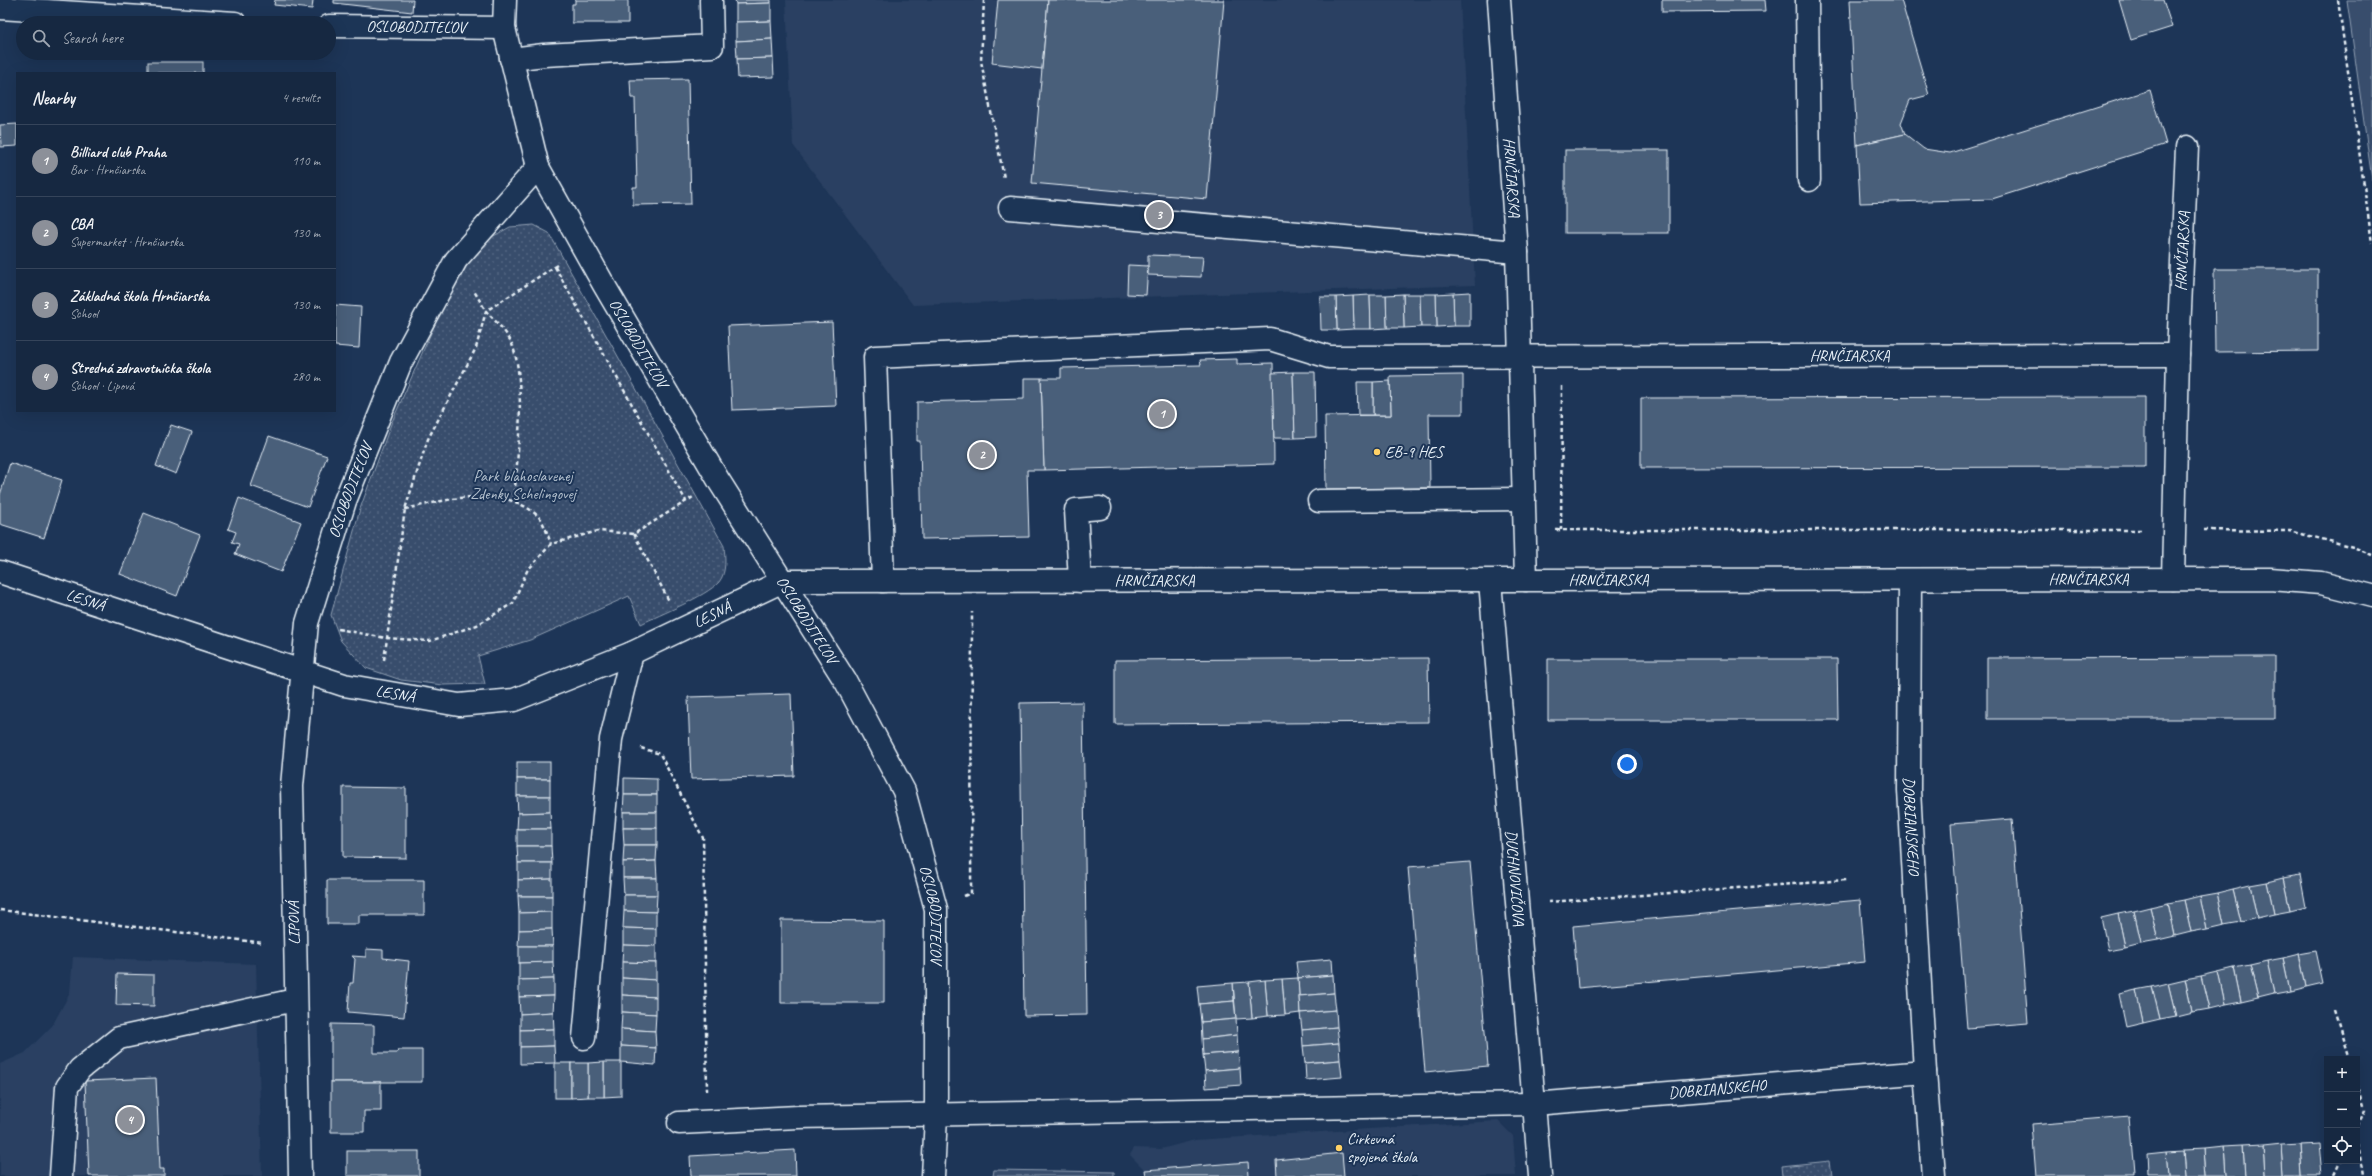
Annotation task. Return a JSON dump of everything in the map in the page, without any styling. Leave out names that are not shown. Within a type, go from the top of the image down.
[{"type":"street","name":"OSLOBODITEĽOV","points":[[505,0],[504,28],[538,167],[584,249],[719,480],[846,682],[904,791],[936,908],[936,1116],[933,1176]]},
{"type":"street","points":[[512,59],[544,55],[712,46],[711,0]]},
{"type":"street","name":"HRNČIARSKA","points":[[1499,0],[1517,252],[1526,580]]},
{"type":"street","points":[[1807,0],[1809,180]]},
{"type":"street","points":[[0,8],[125,16]]},
{"type":"street","name":"OSLOBODITEĽOV","points":[[336,26],[504,28]]},
{"type":"street","name":"HRNČIARSKA","points":[[2173,579],[2178,355],[2187,147]]},
{"type":"street","name":"OSLOBODITEĽOV","points":[[304,670],[308,623],[345,501],[401,362],[456,260],[538,167]]},
{"type":"street","points":[[1010,208],[1517,252]]},
{"type":"street","points":[[883,581],[875,357],[1270,339],[1329,357],[1520,355]]},
{"type":"street","name":"HRNČIARSKA","points":[[1520,355],[2178,355]]},
{"type":"street","points":[[1319,500],[1524,499]]},
{"type":"street","points":[[1080,581],[1076,510],[1100,508]]},
{"type":"street","name":"LESNÁ","points":[[0,572],[304,670],[344,685],[381,693],[459,705],[514,700],[632,653],[783,581]]},
{"type":"street","name":"HRNČIARSKA","points":[[783,581],[2270,579],[2321,583],[2372,596]]},
{"type":"street","name":"DUCHNOVIČOVA","points":[[1490,580],[1540,1176]]},
{"type":"street","name":"DOBRIANSKEHO","points":[[1910,580],[1909,790],[1925,1072],[1933,1176]]},
{"type":"street","points":[[584,1038],[611,738],[632,653]]},
{"type":"street","name":"LIPOVÁ","points":[[300,1176],[295,1000],[292,786],[304,670]]},
{"type":"street","points":[[61,1176],[67,1087],[80,1069],[119,1038],[295,1000]]},
{"type":"street","name":"DOBRIANSKEHO","points":[[936,1116],[1534,1104],[1925,1072]]},
{"type":"street","points":[[679,1123],[798,1117],[936,1116]]},
{"type":"path","points":[[984,0],[981,61],[1010,208]]},
{"type":"path","points":[[2338,0],[2372,243]]},
{"type":"path","points":[[381,693],[386,638],[405,509],[428,439],[476,348],[486,311],[584,249]]},
{"type":"path","points":[[456,260],[486,311],[511,342],[518,374],[519,439],[514,500]]},
{"type":"path","points":[[555,267],[686,501]]},
{"type":"path","points":[[1562,356],[1562,530]]},
{"type":"path","points":[[308,623],[386,638],[430,640],[477,625],[513,603],[527,571],[551,544],[598,531],[634,534],[719,480]]},
{"type":"path","points":[[405,509],[472,496],[514,500],[539,517],[551,544]]},
{"type":"path","points":[[1524,531],[2290,531],[2353,547],[2372,555]]},
{"type":"path","points":[[634,534],[682,629]]},
{"type":"path","points":[[936,908],[971,893],[972,608]]},
{"type":"path","points":[[611,738],[660,754],[703,838],[707,1121]]},
{"type":"path","points":[[1517,904],[1846,880]]},
{"type":"path","points":[[0,910],[259,943],[294,943]]},
{"type":"path","points":[[2334,1010],[2348,1056]]},
{"type":"path","points":[[2360,1093],[2365,1110],[2360,1121]]},
{"type":"path","points":[[2360,1156],[2363,1176]]},
{"type":"path","points":[[2334,1176],[2340,1164]]},
{"type":"shaded area","points":[[786,0],[1460,0],[1475,285],[913,305],[793,145]]},
{"type":"shaded area","points":[[73,957],[256,964],[262,1176],[0,1176],[0,1064],[25,1053],[52,1026],[70,993]]},
{"type":"shaded area","name":"Cirkevná spojená škola","points":[[1498,1121],[1513,1136],[1516,1176],[1146,1176],[1145,1170],[1130,1155],[1134,1148],[1161,1149],[1195,1140]]},
{"type":"green space","points":[[2347,0],[2372,0],[2372,180]]},
{"type":"green space","name":"Park blahoslavenej Zdenky Schelingovej","points":[[534,225],[549,233],[724,546],[725,564],[722,578],[712,588],[704,593],[641,624],[629,596],[530,640],[478,656],[485,684],[443,685],[401,680],[366,668],[341,641],[331,615],[360,509],[391,424],[438,317],[469,262],[490,238],[510,227]]},
{"type":"green space","points":[[1830,1161],[1832,1176],[1782,1176],[1781,1166]]},
{"type":"green space","points":[[994,1170],[1114,1172],[1114,1176],[993,1176]]},
{"type":"building","points":[[275,0],[313,0],[312,9],[274,5]]},
{"type":"building","points":[[334,0],[413,0],[412,12],[334,3]]},
{"type":"building","points":[[575,0],[628,0],[628,23],[572,23],[572,4],[575,4]]},
{"type":"building","points":[[735,0],[771,0],[771,3],[736,4]]},
{"type":"building","points":[[998,0],[1048,0],[1042,69],[992,63]]},
{"type":"building","points":[[1048,0],[1224,0],[1207,199],[1032,183]]},
{"type":"building","points":[[1662,0],[1765,0],[1766,11],[1662,12]]},
{"type":"building","points":[[1850,0],[1901,0],[1929,95],[1910,100],[1901,123],[1905,134],[1857,145]]},
{"type":"building","points":[[2119,0],[2163,0],[2172,27],[2131,40]]},
{"type":"building","points":[[771,3],[771,21],[736,22],[736,4]]},
{"type":"building","points":[[771,21],[772,39],[736,41],[736,22]]},
{"type":"building","points":[[772,39],[773,58],[737,59],[736,41]]},
{"type":"building","points":[[773,58],[774,77],[738,78],[737,59]]},
{"type":"building","points":[[148,62],[203,62],[203,72],[148,72]]},
{"type":"building","points":[[688,79],[691,204],[633,205],[633,187],[637,187],[635,98],[631,98],[630,80]]},
{"type":"building","points":[[2150,90],[2166,144],[1992,199],[1860,203],[1857,145],[1905,134],[1924,149],[1950,153]]},
{"type":"building","points":[[16,124],[16,146],[1,147],[0,125]]},
{"type":"building","points":[[1565,150],[1669,150],[1669,233],[1565,233]]},
{"type":"building","points":[[1148,255],[1203,257],[1201,277],[1148,275]]},
{"type":"building","points":[[1128,265],[1148,266],[1146,295],[1127,294]]},
{"type":"building","points":[[2214,269],[2318,269],[2318,351],[2215,352]]},
{"type":"building","points":[[1470,292],[1470,326],[1454,326],[1453,293]]},
{"type":"building","points":[[1453,293],[1454,326],[1437,327],[1436,294]]},
{"type":"building","points":[[1403,294],[1420,294],[1421,327],[1404,328]]},
{"type":"building","points":[[1403,294],[1404,328],[1387,328],[1386,295]]},
{"type":"building","points":[[1420,294],[1436,294],[1437,327],[1421,327]]},
{"type":"building","points":[[1370,295],[1371,329],[1354,329],[1353,296]]},
{"type":"building","points":[[1370,295],[1386,295],[1387,328],[1371,329]]},
{"type":"building","points":[[1353,296],[1354,329],[1337,330],[1336,297]]},
{"type":"building","points":[[1320,297],[1336,297],[1337,330],[1321,330]]},
{"type":"building","points":[[336,305],[361,307],[359,348],[336,346]]},
{"type":"building","points":[[832,322],[836,406],[732,410],[728,326]]},
{"type":"building","points":[[1237,359],[1237,364],[1273,363],[1274,464],[1044,470],[1041,378],[1061,378],[1061,368],[1201,365],[1200,360]]},
{"type":"building","points":[[1293,372],[1295,438],[1274,438],[1272,373]]},
{"type":"building","points":[[1293,372],[1315,372],[1316,437],[1295,438]]},
{"type":"building","name":"EB-9 HES","points":[[1463,375],[1463,414],[1429,414],[1430,488],[1326,489],[1325,416],[1391,415],[1390,376]]},
{"type":"building","points":[[1024,378],[1041,378],[1044,470],[1027,470],[1029,537],[922,539],[920,441],[917,441],[917,402],[1024,399]]},
{"type":"building","points":[[1390,381],[1391,415],[1373,415],[1373,382]]},
{"type":"building","points":[[1357,382],[1373,382],[1373,415],[1358,415]]},
{"type":"building","points":[[2145,397],[2145,467],[1641,468],[1641,398]]},
{"type":"building","points":[[171,425],[192,432],[176,474],[156,466]]},
{"type":"building","points":[[269,436],[327,456],[308,507],[251,486]]},
{"type":"building","points":[[10,463],[62,480],[44,538],[0,524],[0,495]]},
{"type":"building","points":[[239,498],[301,522],[281,572],[235,554],[239,544],[232,542],[236,532],[228,529]]},
{"type":"building","points":[[144,513],[200,535],[177,596],[120,574]]},
{"type":"building","points":[[2275,657],[2275,719],[1987,719],[1987,658]]},
{"type":"building","points":[[1428,658],[1429,722],[1115,724],[1115,660]]},
{"type":"building","points":[[1548,659],[1837,659],[1838,720],[1548,720]]},
{"type":"building","points":[[791,694],[794,776],[691,779],[688,697]]},
{"type":"building","points":[[1083,702],[1087,1015],[1024,1016],[1020,703]]},
{"type":"building","points":[[517,762],[550,762],[550,779],[517,779]]},
{"type":"building","points":[[624,778],[657,779],[657,795],[624,795]]},
{"type":"building","points":[[517,779],[550,779],[550,796],[517,796]]},
{"type":"building","points":[[343,787],[406,788],[406,858],[343,857]]},
{"type":"building","points":[[624,795],[657,795],[657,812],[623,812]]},
{"type":"building","points":[[517,796],[550,796],[550,812],[518,813]]},
{"type":"building","points":[[550,812],[551,829],[517,829],[518,813]]},
{"type":"building","points":[[623,812],[657,812],[657,828],[623,828]]},
{"type":"building","points":[[2012,819],[2028,1023],[1967,1028],[1951,824]]},
{"type":"building","points":[[623,828],[657,828],[657,845],[624,845]]},
{"type":"building","points":[[517,829],[551,829],[551,846],[517,846]]},
{"type":"building","points":[[624,845],[657,845],[656,861],[623,862]]},
{"type":"building","points":[[517,846],[551,846],[552,863],[518,863]]},
{"type":"building","points":[[656,861],[657,878],[623,878],[623,862]]},
{"type":"building","points":[[1470,862],[1488,1066],[1425,1072],[1408,867]]},
{"type":"building","points":[[518,863],[552,863],[552,879],[518,880]]},
{"type":"building","points":[[2300,875],[2306,907],[2290,911],[2283,878]]},
{"type":"building","points":[[623,878],[657,878],[657,895],[624,895]]},
{"type":"building","points":[[2283,878],[2290,911],[2274,914],[2267,882]]},
{"type":"building","points":[[552,879],[552,896],[518,896],[518,880]]},
{"type":"building","points":[[327,880],[424,880],[424,915],[359,915],[359,924],[327,924]]},
{"type":"building","points":[[2267,882],[2274,914],[2257,918],[2250,885]]},
{"type":"building","points":[[2250,885],[2257,918],[2241,922],[2233,889]]},
{"type":"building","points":[[2233,889],[2241,922],[2224,925],[2217,893]]},
{"type":"building","points":[[2217,893],[2224,925],[2207,929],[2200,896]]},
{"type":"building","points":[[624,895],[657,895],[656,912],[624,911]]},
{"type":"building","points":[[518,896],[552,896],[552,912],[519,913]]},
{"type":"building","points":[[2200,896],[2207,929],[2191,932],[2184,900]]},
{"type":"building","points":[[1860,900],[1865,962],[1578,988],[1573,926]]},
{"type":"building","points":[[2184,900],[2191,932],[2175,936],[2168,903]]},
{"type":"building","points":[[2168,903],[2175,936],[2158,940],[2150,907]]},
{"type":"building","points":[[2150,907],[2158,940],[2141,943],[2134,911]]},
{"type":"building","points":[[624,911],[656,912],[656,929],[623,928]]},
{"type":"building","points":[[2134,911],[2141,943],[2125,947],[2118,914]]},
{"type":"building","points":[[552,912],[552,929],[519,930],[519,913]]},
{"type":"building","points":[[2118,914],[2125,947],[2108,950],[2101,918]]},
{"type":"building","points":[[781,920],[884,921],[884,1003],[781,1003]]},
{"type":"building","points":[[623,928],[656,929],[656,946],[623,945]]},
{"type":"building","points":[[552,929],[553,946],[518,946],[519,930]]},
{"type":"building","points":[[623,945],[656,946],[656,963],[622,962]]},
{"type":"building","points":[[519,946],[553,946],[553,962],[519,963]]},
{"type":"building","points":[[366,949],[383,950],[383,958],[409,961],[404,1017],[348,1012],[350,983],[353,983],[355,959],[352,956],[366,957]]},
{"type":"building","points":[[2316,951],[2323,983],[2306,987],[2299,954]]},
{"type":"building","points":[[2299,954],[2306,987],[2290,991],[2283,958]]},
{"type":"building","points":[[2283,958],[2290,991],[2274,994],[2267,961]]},
{"type":"building","points":[[1332,959],[1333,975],[1298,978],[1296,962]]},
{"type":"building","points":[[2267,961],[2274,994],[2258,998],[2250,965]]},
{"type":"building","points":[[553,962],[554,979],[519,980],[519,963]]},
{"type":"building","points":[[622,962],[656,963],[656,980],[622,978]]},
{"type":"building","points":[[2250,965],[2258,998],[2241,1002],[2234,968]]},
{"type":"building","points":[[2234,968],[2241,1002],[2225,1005],[2218,972]]},
{"type":"building","points":[[2218,972],[2225,1005],[2209,1009],[2201,976]]},
{"type":"building","points":[[117,974],[154,975],[154,1006],[116,1005]]},
{"type":"building","points":[[1333,975],[1334,993],[1299,996],[1298,978]]},
{"type":"building","points":[[2201,976],[2209,1009],[2192,1012],[2185,979]]},
{"type":"building","points":[[622,978],[656,980],[656,997],[622,995]]},
{"type":"building","points":[[1298,978],[1300,1013],[1285,1015],[1282,979]]},
{"type":"building","points":[[554,979],[554,996],[519,997],[519,980]]},
{"type":"building","points":[[1282,979],[1285,1015],[1268,1016],[1265,980]]},
{"type":"building","points":[[2185,979],[2192,1012],[2176,1016],[2168,983]]},
{"type":"building","points":[[1265,980],[1268,1016],[1252,1018],[1249,982]]},
{"type":"building","points":[[1249,982],[1252,1018],[1236,1019],[1233,983]]},
{"type":"building","points":[[1233,983],[1234,1001],[1199,1004],[1197,986]]},
{"type":"building","points":[[2168,983],[2176,1016],[2160,1019],[2152,987]]},
{"type":"building","points":[[2152,987],[2160,1019],[2143,1023],[2136,990]]},
{"type":"building","points":[[2136,990],[2143,1023],[2126,1027],[2119,994]]},
{"type":"building","points":[[1334,993],[1336,1010],[1300,1013],[1299,996]]},
{"type":"building","points":[[622,995],[656,997],[656,1014],[622,1012]]},
{"type":"building","points":[[554,996],[553,1012],[520,1014],[519,997]]},
{"type":"building","points":[[1234,1001],[1236,1019],[1201,1022],[1199,1004]]},
{"type":"building","points":[[1336,1010],[1337,1027],[1302,1030],[1300,1013]]},
{"type":"building","points":[[553,1012],[554,1029],[520,1030],[520,1014]]},
{"type":"building","points":[[622,1012],[656,1014],[655,1031],[621,1029]]},
{"type":"building","points":[[1236,1019],[1237,1035],[1202,1039],[1201,1022]]},
{"type":"building","points":[[331,1024],[374,1025],[374,1053],[397,1053],[398,1050],[422,1050],[422,1082],[331,1082]]},
{"type":"building","points":[[1337,1027],[1339,1043],[1303,1046],[1302,1030]]},
{"type":"building","points":[[554,1029],[554,1046],[520,1047],[520,1030]]},
{"type":"building","points":[[621,1029],[655,1031],[656,1048],[621,1046]]},
{"type":"building","points":[[1237,1035],[1238,1052],[1203,1055],[1202,1039]]},
{"type":"building","points":[[1339,1043],[1340,1060],[1305,1063],[1303,1046]]},
{"type":"building","points":[[554,1046],[555,1063],[520,1064],[520,1047]]},
{"type":"building","points":[[621,1046],[656,1048],[655,1065],[621,1062]]},
{"type":"building","points":[[1238,1052],[1240,1068],[1205,1071],[1203,1055]]},
{"type":"building","points":[[1340,1060],[1342,1077],[1306,1080],[1305,1063]]},
{"type":"building","points":[[604,1062],[621,1062],[621,1096],[604,1097]]},
{"type":"building","points":[[604,1062],[604,1097],[588,1097],[588,1063]]},
{"type":"building","points":[[555,1063],[571,1063],[571,1098],[555,1098]]},
{"type":"building","points":[[571,1063],[588,1063],[588,1097],[571,1098]]},
{"type":"building","points":[[1240,1068],[1241,1085],[1206,1088],[1205,1071]]},
{"type":"building","points":[[156,1078],[160,1169],[164,1169],[164,1176],[89,1176],[85,1081]]},
{"type":"building","points":[[331,1082],[381,1082],[381,1111],[364,1111],[364,1132],[331,1132]]},
{"type":"building","points":[[2129,1116],[2134,1176],[2036,1176],[2032,1124]]},
{"type":"building","points":[[2319,1142],[2322,1176],[2302,1176],[2300,1143]]},
{"type":"building","points":[[2300,1143],[2302,1176],[2283,1176],[2281,1144]]},
{"type":"building","points":[[2281,1144],[2283,1176],[2264,1176],[2262,1146]]},
{"type":"building","points":[[2262,1146],[2264,1176],[2245,1176],[2243,1147]]},
{"type":"building","points":[[2243,1147],[2245,1176],[2225,1176],[2223,1148]]},
{"type":"building","points":[[2223,1148],[2225,1176],[2206,1176],[2204,1150]]},
{"type":"building","points":[[795,1150],[796,1176],[691,1176],[690,1156]]},
{"type":"building","points":[[2204,1150],[2206,1176],[2187,1176],[2185,1151]]},
{"type":"building","points":[[347,1151],[419,1151],[419,1176],[347,1176]]},
{"type":"building","points":[[2185,1151],[2187,1176],[2168,1176],[2166,1152]]},
{"type":"building","points":[[2166,1152],[2168,1176],[2148,1176],[2147,1154]]},
{"type":"building","points":[[1342,1153],[1344,1176],[1277,1176],[1276,1160]]},
{"type":"building","points":[[1248,1162],[1249,1176],[1146,1176],[1145,1170]]},
{"type":"place","name":"Základná škola Hrnčiarska","points":[[1159,215]]},
{"type":"place","name":"Billiard club Praha","points":[[1162,414]]},
{"type":"place","name":"EB-9 HES","points":[[1377,452]]},
{"type":"place","name":"CBA","points":[[982,455]]},
{"type":"place","name":"Stredná zdravotnícka škola","points":[[130,1120]]},
{"type":"place","name":"Cirkevná spojená škola","points":[[1339,1148]]}]
